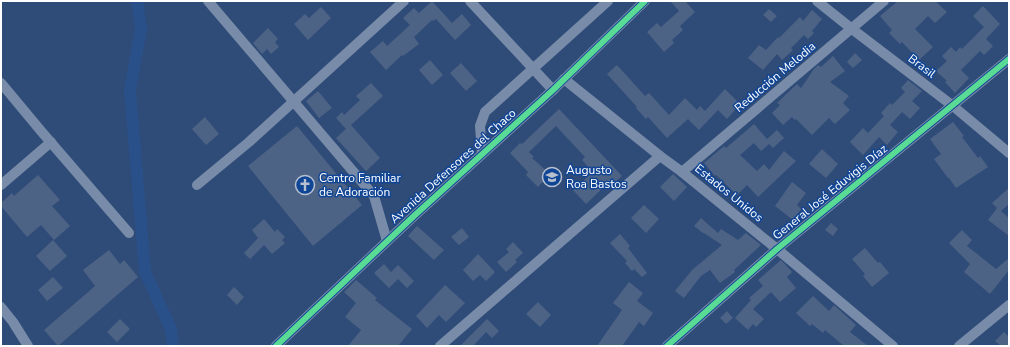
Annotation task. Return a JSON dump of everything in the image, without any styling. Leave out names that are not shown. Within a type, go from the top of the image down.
[{"type":"street","points":[[197,185],[249,142],[404,1]]},
{"type":"street","points":[[470,1],[553,90]]},
{"type":"street","points":[[482,154],[480,126],[485,112],[608,1]]},
{"type":"street","name":"Avenida Defensores del Chaco","points":[[276,346],[387,241],[553,90],[645,1]]},
{"type":"street","name":"Brasil","points":[[817,1],[953,106],[1009,153]]},
{"type":"street","name":"Reducción Melodia","points":[[682,172],[884,1]]},
{"type":"street","points":[[209,2],[374,196],[387,241]]},
{"type":"street","name":"General José Eduvigis Díaz","points":[[667,346],[777,249],[1009,59]]},
{"type":"street","name":"Estados Unidos","points":[[564,79],[777,249],[893,346]]},
{"type":"street","points":[[1,83],[129,233]]},
{"type":"street","points":[[1,185],[51,142]]},
{"type":"street","points":[[440,346],[660,156]]},
{"type":"street","points":[[959,346],[1009,305]]},
{"type":"street","points":[[1,307],[13,322],[28,346]]},
{"type":"building","points":[[432,1],[452,23],[462,14],[471,25],[455,40],[436,19],[433,21],[432,20],[414,37],[419,44],[403,56],[402,55],[386,70],[370,52],[383,41],[387,46],[410,25],[403,18],[414,8],[419,13]]},
{"type":"building","points":[[670,1],[685,1],[695,12],[680,26],[683,30],[672,40],[674,43],[664,52],[647,32],[657,23],[661,27],[679,11]]},
{"type":"building","points":[[898,1],[935,1],[947,12],[935,23],[928,16],[915,29],[933,47],[919,60],[902,42],[900,44],[889,33],[892,30],[880,16]]},
{"type":"building","points":[[983,6],[1000,24],[986,39],[993,46],[984,55],[980,51],[961,70],[969,78],[955,93],[945,82],[947,81],[936,71],[947,61],[942,56],[951,47],[956,52],[960,47],[962,49],[984,27],[973,16]]},
{"type":"building","points":[[321,7],[331,18],[308,40],[294,24],[305,14],[309,18]]},
{"type":"building","points":[[769,9],[777,16],[771,22],[763,15]]},
{"type":"building","points":[[812,10],[822,19],[812,31],[814,33],[808,39],[804,35],[791,48],[793,50],[782,60],[777,54],[763,70],[748,58],[759,45],[766,50],[800,17],[803,21]]},
{"type":"building","points":[[268,28],[278,39],[275,42],[279,47],[271,54],[267,49],[262,54],[253,43]]},
{"type":"building","points":[[855,53],[862,60],[853,68],[847,62]]},
{"type":"building","points":[[833,56],[845,71],[830,82],[849,96],[843,103],[850,110],[835,124],[829,118],[812,135],[792,117],[783,125],[772,113],[780,105],[777,103],[797,84],[801,88],[818,65],[821,67]]},
{"type":"building","points":[[430,60],[443,75],[432,85],[419,70]]},
{"type":"building","points":[[461,63],[477,81],[466,91],[450,73]]},
{"type":"building","points":[[617,65],[645,96],[649,93],[669,115],[685,98],[697,110],[700,106],[705,111],[725,89],[740,104],[727,119],[718,110],[699,130],[688,119],[667,138],[648,117],[646,119],[607,74]]},
{"type":"building","points":[[908,80],[922,91],[912,101],[920,108],[910,119],[902,112],[890,125],[898,132],[887,145],[879,137],[863,155],[850,142],[863,128],[868,133],[884,116],[881,113],[890,103],[892,105],[905,92],[901,88]]},
{"type":"building","points":[[371,83],[383,96],[351,125],[380,158],[366,171],[336,138],[346,129],[336,118],[342,112],[344,115],[360,100],[356,96]]},
{"type":"building","points":[[318,91],[332,108],[319,118],[306,101]]},
{"type":"building","points":[[559,109],[622,176],[609,188],[606,185],[586,204],[573,190],[593,172],[582,160],[585,157],[556,126],[529,152],[534,157],[532,158],[550,174],[538,187],[526,175],[528,172],[510,153],[520,143],[522,144]]},
{"type":"building","points":[[205,117],[219,134],[206,145],[192,129]]},
{"type":"building","points":[[953,122],[978,158],[980,156],[988,167],[956,188],[934,159],[941,154],[930,139]]},
{"type":"building","points":[[754,124],[767,139],[777,130],[784,138],[773,148],[769,144],[761,151],[754,143],[740,155],[757,171],[764,164],[769,170],[784,151],[796,161],[758,197],[747,185],[737,195],[716,175],[715,176],[704,163],[724,146],[726,148]]},
{"type":"building","name":"Centro Familiar de Adoración","points":[[297,126],[362,205],[313,246],[248,166]]},
{"type":"building","points":[[822,149],[838,164],[826,178],[809,164]]},
{"type":"building","points":[[673,174],[687,187],[674,201],[660,187]]},
{"type":"building","points":[[38,175],[60,200],[52,206],[70,226],[54,240],[41,225],[27,237],[1,206],[1,203],[12,193],[14,196]]},
{"type":"building","points":[[792,182],[806,193],[797,205],[801,209],[793,220],[775,206]]},
{"type":"building","points":[[1009,188],[1009,204],[1001,211],[1009,218],[1009,236],[988,220],[997,208],[992,203]]},
{"type":"building","points":[[644,205],[659,219],[646,233],[631,218]]},
{"type":"building","points":[[701,218],[718,233],[721,229],[738,240],[746,233],[761,245],[734,270],[735,272],[720,283],[710,270],[701,276],[684,298],[675,291],[692,270],[722,245],[694,226]]},
{"type":"building","points":[[264,219],[275,232],[277,229],[285,237],[282,240],[285,243],[272,254],[264,245],[250,259],[244,253],[258,238],[252,230]]},
{"type":"building","points":[[831,223],[838,229],[833,236],[825,230]]},
{"type":"building","points":[[417,226],[444,250],[434,260],[408,236]]},
{"type":"building","points":[[462,228],[469,237],[459,245],[451,237]]},
{"type":"building","points":[[962,230],[972,240],[967,246],[996,269],[1009,258],[1009,270],[990,294],[964,272],[970,264],[949,243]]},
{"type":"building","points":[[620,234],[630,246],[628,248],[647,273],[642,277],[634,269],[632,271],[625,263],[627,261],[610,243]]},
{"type":"building","points":[[53,240],[67,256],[50,271],[36,256]]},
{"type":"building","points":[[513,242],[523,253],[515,260],[517,262],[506,272],[497,262],[509,252],[506,249]]},
{"type":"building","points":[[865,248],[889,273],[872,287],[863,276],[865,274],[852,259]]},
{"type":"building","points":[[109,250],[120,264],[124,260],[138,277],[58,346],[44,330],[95,286],[83,270]]},
{"type":"building","points":[[478,254],[495,272],[486,281],[480,275],[473,281],[463,270]]},
{"type":"building","points":[[781,260],[792,272],[787,277],[796,288],[780,302],[771,292],[753,309],[764,319],[756,327],[753,324],[748,330],[735,318],[751,300],[749,298],[763,286],[758,280]]},
{"type":"building","points":[[384,264],[391,272],[398,265],[414,281],[407,288],[398,279],[389,288],[374,273]]},
{"type":"building","points":[[53,277],[63,288],[47,301],[38,290]]},
{"type":"building","points":[[356,280],[377,298],[375,300],[412,329],[398,346],[348,346],[361,330],[345,317],[356,303],[344,292]]},
{"type":"building","points":[[629,282],[643,293],[637,301],[653,313],[644,326],[639,322],[622,346],[597,346],[622,310],[613,303]]},
{"type":"building","points":[[445,285],[465,303],[446,322],[439,315],[427,328],[416,316]]},
{"type":"building","points":[[234,287],[244,297],[237,305],[227,295]]},
{"type":"building","points":[[813,296],[829,311],[834,305],[856,325],[850,332],[868,346],[844,346],[825,330],[823,333],[812,324],[810,326],[796,313]]},
{"type":"building","points":[[538,302],[551,315],[540,327],[526,314]]},
{"type":"building","points":[[727,311],[733,318],[726,324],[720,318]]},
{"type":"building","points":[[120,319],[130,329],[117,342],[107,332]]},
{"type":"building","points":[[487,319],[499,331],[492,338],[486,332],[473,346],[460,346]]},
{"type":"building","points":[[1004,332],[1009,337],[1009,346],[1001,346],[995,341]]},
{"type":"waterway","points":[[137,1],[141,29],[130,90],[145,272],[171,329],[173,346]]},
{"type":"cycle path","points":[[276,346],[415,215],[553,90],[645,1]]},
{"type":"cycle path","points":[[667,346],[777,249],[1009,59]]},
{"type":"place","name":"Augusto Roa Bastos","points":[[552,177]]},
{"type":"place","name":"Centro Familiar de Adoración","points":[[305,185]]}]
